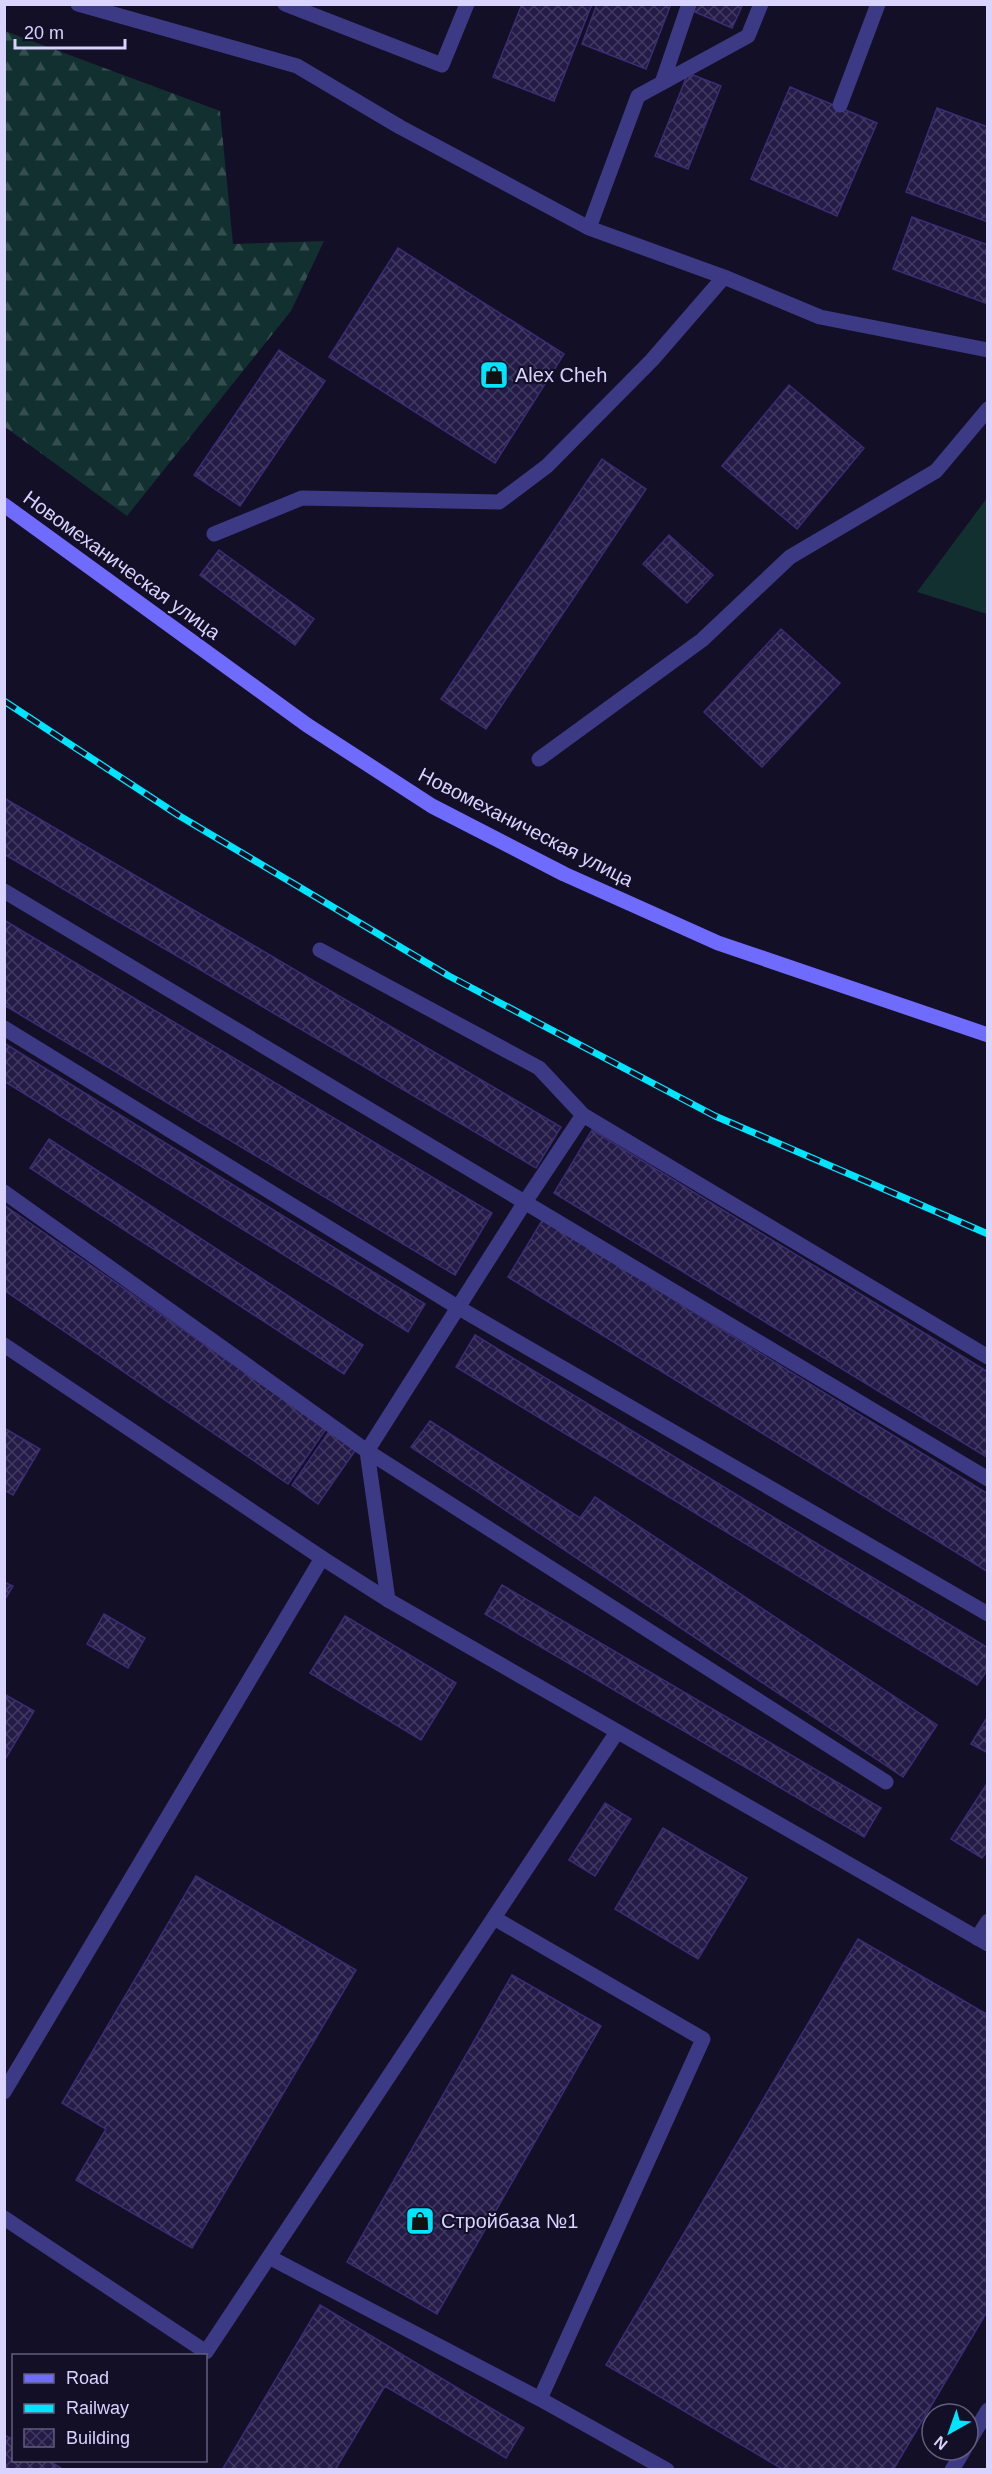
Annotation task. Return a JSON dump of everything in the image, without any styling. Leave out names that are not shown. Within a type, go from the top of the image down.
[{"type":"main road","name":"Новомеханическая улица","points":[[4,505],[307,724],[432,806],[564,874],[718,943],[987,1035]]},
{"type":"street","points":[[78,4],[297,66],[400,127],[589,228],[724,277],[820,317],[987,350]]},
{"type":"street","points":[[285,4],[442,65],[467,4]]},
{"type":"street","points":[[662,82],[689,4]]},
{"type":"street","points":[[589,228],[638,96],[748,36],[761,4]]},
{"type":"street","points":[[840,105],[878,4]]},
{"type":"street","points":[[214,534],[302,498],[499,502],[547,466],[652,360],[724,277]]},
{"type":"street","points":[[539,759],[702,640],[790,557],[936,471],[987,409]]},
{"type":"street","points":[[4,891],[987,1479]]},
{"type":"street","points":[[320,950],[539,1068],[583,1115],[987,1357]]},
{"type":"street","points":[[4,1028],[459,1308],[987,1614]]},
{"type":"street","points":[[388,1600],[367,1451],[583,1115]]},
{"type":"street","points":[[4,1192],[367,1451],[886,1782]]},
{"type":"street","points":[[4,1345],[388,1600],[982,1941],[987,1921]]},
{"type":"street","points":[[4,2092],[322,1558]]},
{"type":"street","points":[[4,2218],[206,2352],[617,1732]]},
{"type":"street","points":[[494,1918],[703,2039],[540,2399]]},
{"type":"street","points":[[269,2257],[540,2399],[667,2469]]},
{"type":"green space","points":[[5,31],[220,111],[233,244],[324,241],[291,311],[127,516],[5,427]]},
{"type":"green space","points":[[987,498],[987,614],[917,592]]},
{"type":"building","points":[[522,4],[592,4],[554,101],[493,77]]},
{"type":"building","points":[[597,4],[671,4],[646,69],[582,44]]},
{"type":"building","points":[[696,4],[743,4],[732,28],[693,11]]},
{"type":"building","points":[[688,73],[721,86],[688,169],[655,156]]},
{"type":"building","points":[[790,87],[877,123],[837,216],[751,179]]},
{"type":"building","points":[[937,108],[988,127],[988,222],[906,192]]},
{"type":"building","points":[[912,217],[988,245],[988,304],[893,269]]},
{"type":"building","points":[[398,248],[564,354],[495,463],[329,357]]},
{"type":"building","points":[[279,350],[325,381],[240,506],[194,475]]},
{"type":"building","points":[[789,385],[864,448],[797,529],[722,466]]},
{"type":"building","points":[[602,459],[646,489],[486,729],[441,699]]},
{"type":"building","points":[[669,535],[713,575],[687,603],[643,564]]},
{"type":"building","points":[[219,550],[314,619],[295,645],[200,575]]},
{"type":"building","points":[[781,629],[840,683],[762,767],[704,712]]},
{"type":"building","points":[[4,798],[561,1127],[536,1168],[4,854]]},
{"type":"building","points":[[4,920],[492,1213],[455,1275],[4,1005]]},
{"type":"building","points":[[4,1043],[425,1304],[408,1332],[4,1081]]},
{"type":"building","points":[[592,1130],[988,1372],[988,1458],[554,1193]]},
{"type":"building","points":[[49,1139],[363,1345],[344,1374],[30,1168]]},
{"type":"building","points":[[4,1205],[326,1429],[288,1484],[4,1290]]},
{"type":"building","points":[[543,1219],[988,1494],[988,1572],[508,1277]]},
{"type":"building","points":[[475,1335],[988,1648],[988,1669],[977,1685],[456,1367]]},
{"type":"building","points":[[430,1421],[580,1518],[595,1497],[937,1725],[903,1777],[411,1447]]},
{"type":"building","points":[[4,1428],[40,1449],[13,1495],[4,1490]]},
{"type":"building","points":[[330,1430],[357,1448],[318,1504],[292,1485]]},
{"type":"building","points":[[4,1582],[13,1586],[4,1601]]},
{"type":"building","points":[[502,1585],[881,1808],[864,1837],[485,1614]]},
{"type":"building","points":[[104,1614],[145,1638],[128,1668],[87,1644]]},
{"type":"building","points":[[345,1616],[456,1683],[421,1740],[310,1673]]},
{"type":"building","points":[[4,1694],[34,1711],[4,1761]]},
{"type":"building","points":[[988,1716],[988,1753],[971,1744]]},
{"type":"building","points":[[988,1782],[988,1850],[982,1858],[951,1839]]},
{"type":"building","points":[[605,1803],[631,1819],[595,1876],[569,1860]]},
{"type":"building","points":[[663,1828],[747,1878],[698,1959],[615,1909]]},
{"type":"building","points":[[196,1876],[356,1970],[192,2248],[76,2180],[106,2129],[62,2103]]},
{"type":"building","points":[[858,1939],[988,2015],[988,2310],[933,2402],[920,2402],[920,2425],[893,2470],[784,2470],[606,2365]]},
{"type":"building","points":[[512,1975],[601,2026],[437,2314],[347,2262]]},
{"type":"building","points":[[320,2305],[524,2428],[506,2458],[385,2386],[335,2470],[222,2470]]},
{"type":"building","points":[[4,2435],[12,2439],[12,2462],[51,2462],[64,2470],[4,2470]]},
{"type":"railway","points":[[4,701],[178,815],[449,976],[715,1116],[988,1234]]},
{"type":"place","name":"Alex Cheh","points":[[494,375]]},
{"type":"place","name":"Стройбаза №1","points":[[420,2221]]}]
